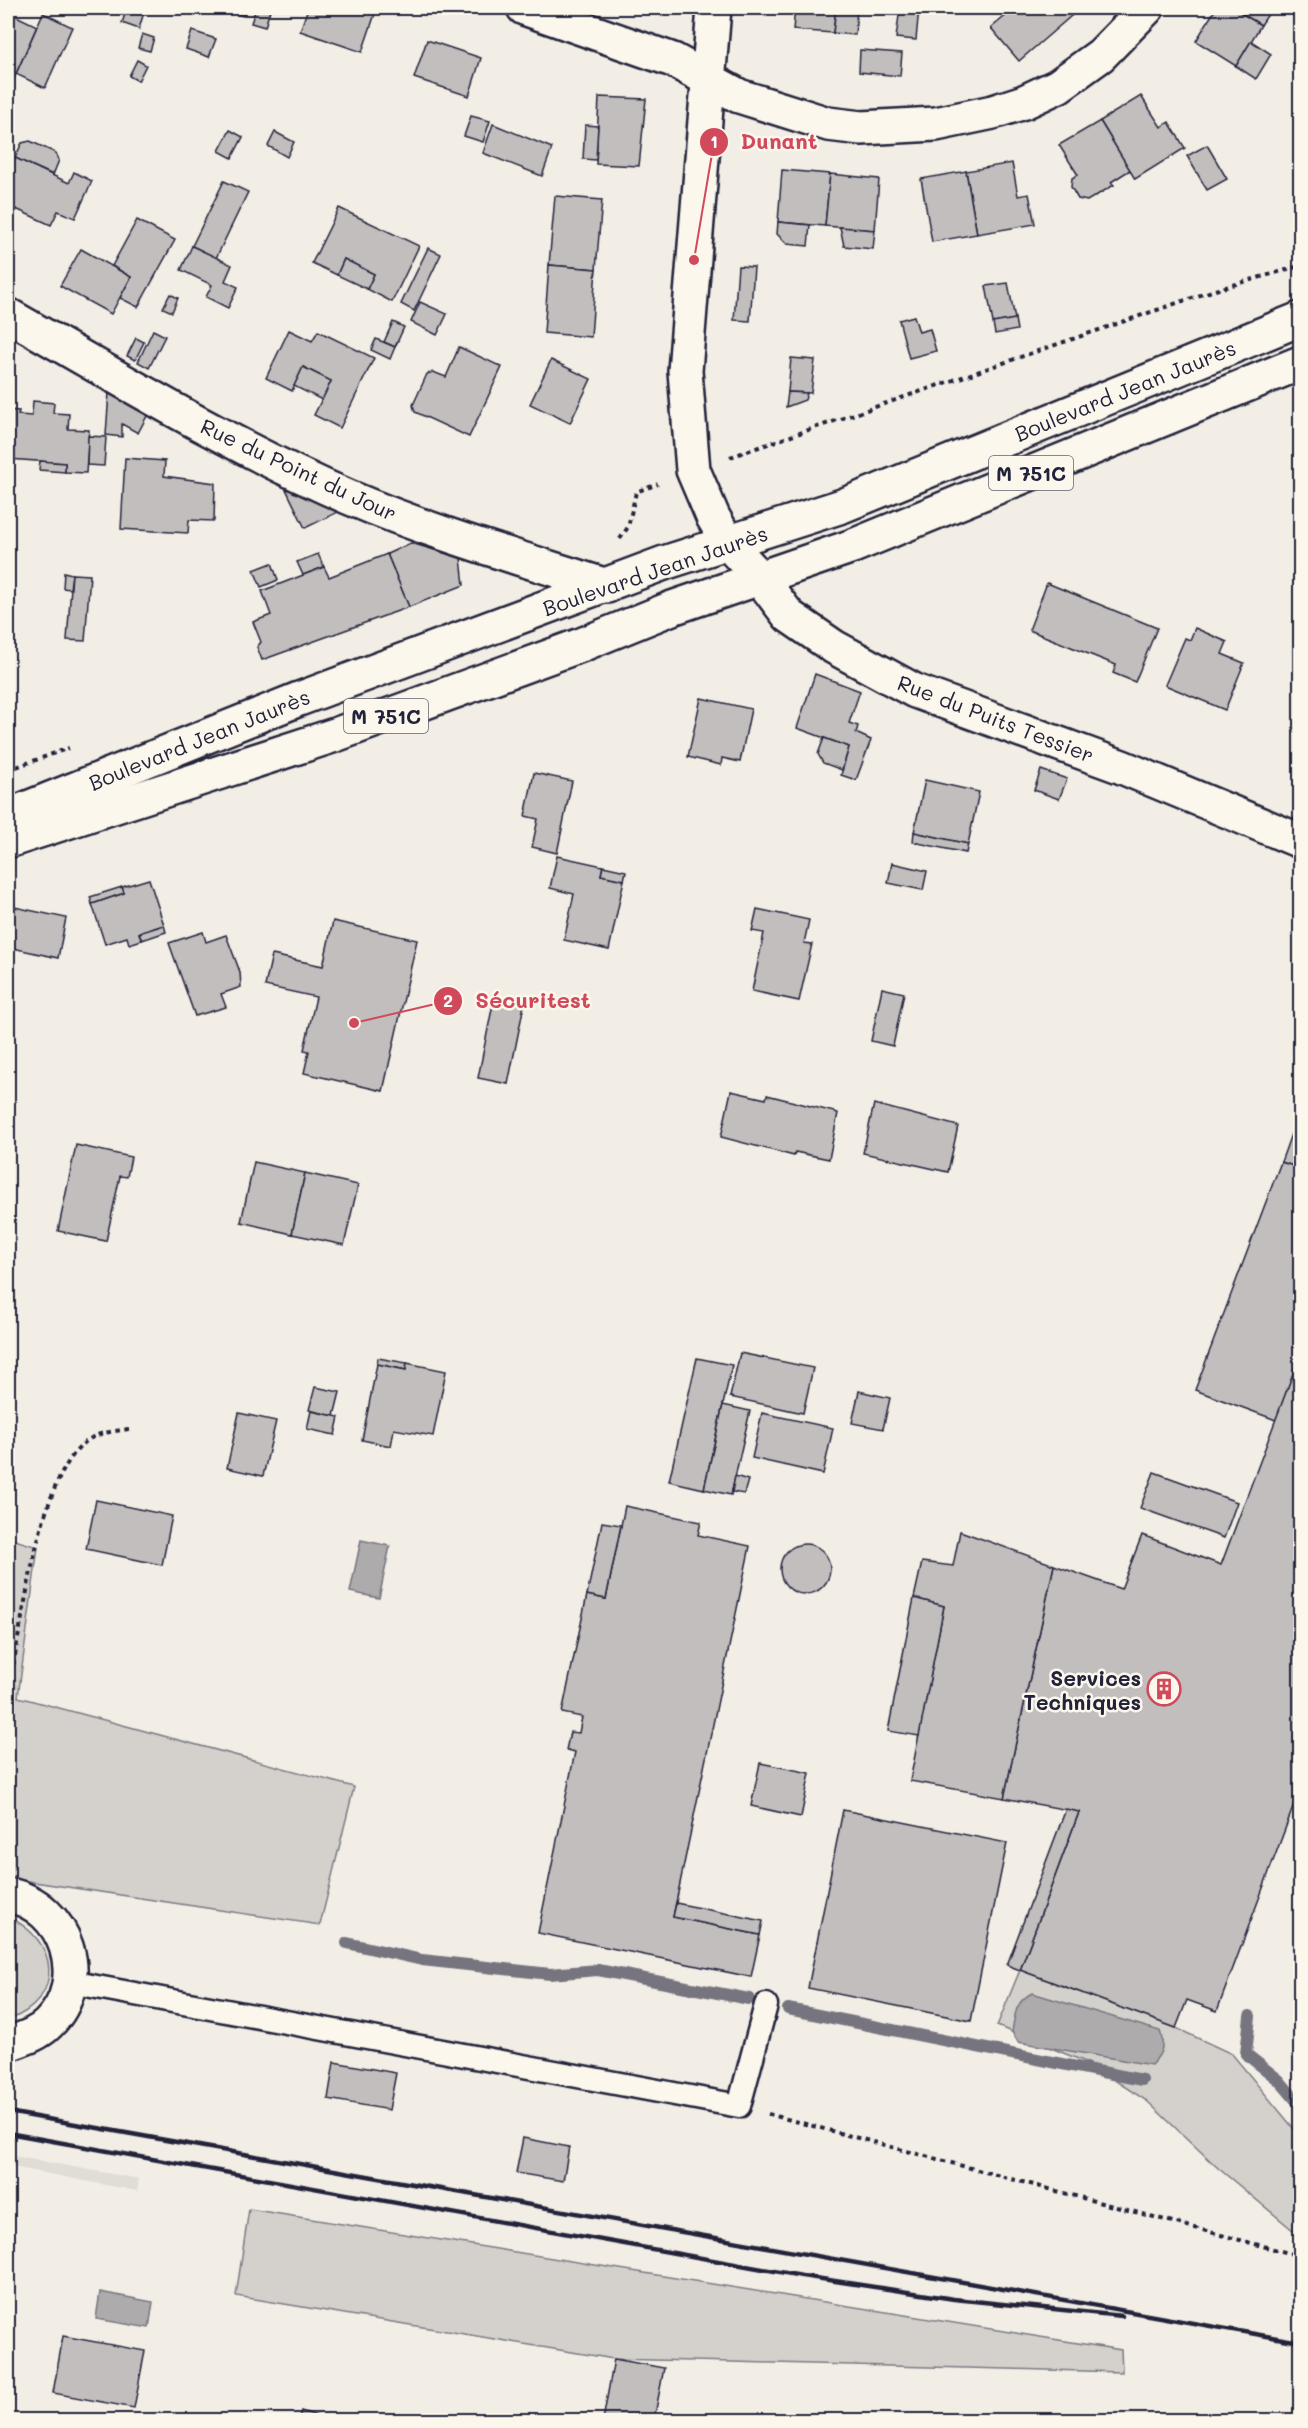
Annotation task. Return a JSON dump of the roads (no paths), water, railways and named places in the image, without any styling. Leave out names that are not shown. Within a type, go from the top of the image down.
[{"type":"street","points":[[524,8],[673,60],[739,96],[828,124],[871,128],[936,123],[993,112],[1024,102],[1058,86],[1101,55],[1148,8]]},
{"type":"street","name":"Rue du Puits Tessier","points":[[714,8],[710,81],[685,371],[693,470],[713,517],[728,543],[760,578],[789,616],[834,647],[915,691],[1122,767],[1300,841]]},
{"type":"street","name":"Rue du Point du Jour","points":[[8,315],[207,427],[348,497],[413,523],[607,586]]},
{"type":"street","name":"Boulevard Jean Jaurès","points":[[8,816],[299,699],[607,586],[842,506],[1300,319]]},
{"type":"street","name":"Boulevard Jean Jaurès","points":[[8,841],[335,735],[581,645],[672,608],[853,546],[1300,363]]},
{"type":"street","points":[[8,1895],[21,1898],[44,1911],[61,1930],[70,1956],[70,1982],[63,2004],[48,2024],[28,2038],[8,2044]]},
{"type":"lane","points":[[70,1982],[739,2106],[766,2005]]},
{"type":"waterway","points":[[347,1943],[422,1960],[550,1974],[598,1970],[749,1999]]},
{"type":"waterway","points":[[788,2009],[1142,2080]]},
{"type":"waterway","points":[[1250,2016],[1246,2054],[1279,2080],[1300,2105]]},
{"type":"railway","points":[[8,2112],[1300,2342]]},
{"type":"railway","points":[[8,2133],[802,2276],[954,2299],[1122,2316]]},
{"type":"place","name":"Dunant","points":[[694,260]]},
{"type":"place","name":"Sécuritest","points":[[354,1023]]},
{"type":"place","name":"Services Techniques","points":[[1164,1689]]}]
